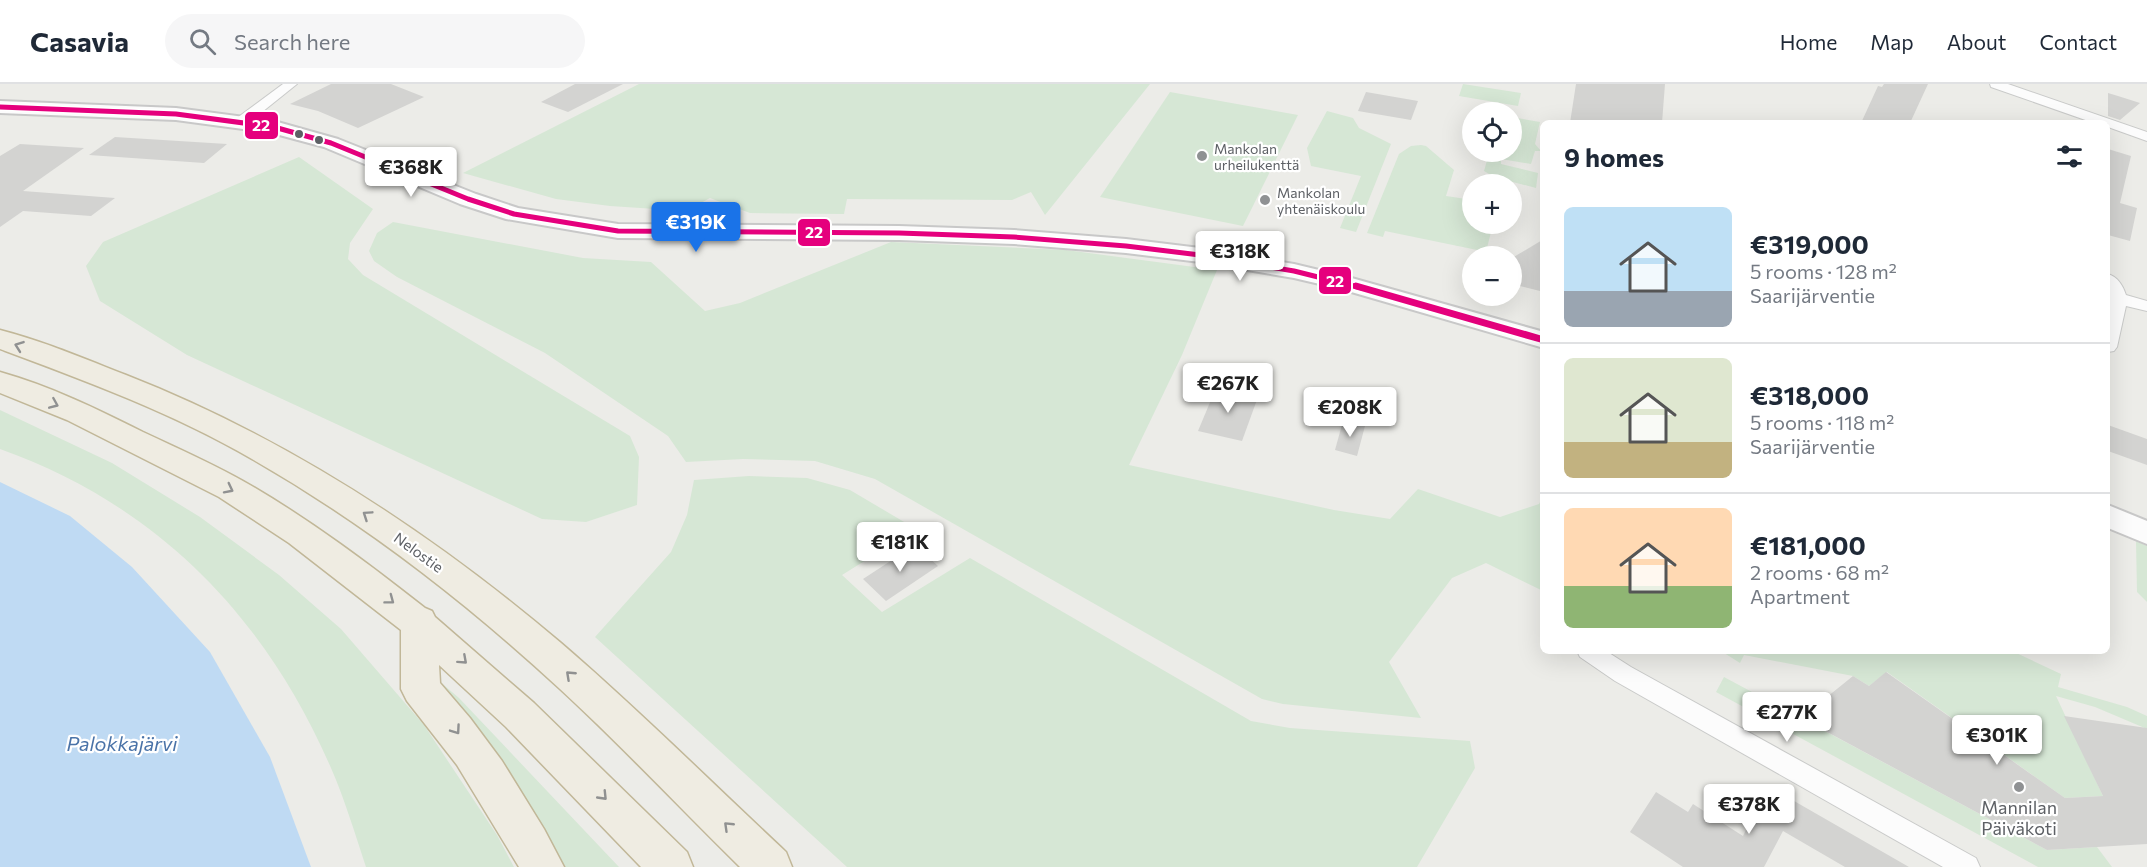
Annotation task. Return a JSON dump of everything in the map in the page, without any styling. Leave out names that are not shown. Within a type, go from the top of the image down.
[{"type":"highway","name":"Nelostie","points":[[0,339],[137,390],[199,418],[284,464],[369,516],[457,580],[547,654],[770,867]]},
{"type":"highway","points":[[0,382],[101,423],[239,494],[319,546],[419,621],[462,659],[582,774],[669,865]]},
{"type":"highway","points":[[419,621],[421,689],[452,723],[518,822],[542,867]]},
{"type":"main road","points":[[0,107],[176,114],[274,127],[331,143],[468,199],[546,220],[618,231],[899,233],[1014,237],[1137,247],[1294,271],[1540,339]]},
{"type":"main road","points":[[2110,517],[2147,533]]},
{"type":"street","points":[[242,121],[291,84]]},
{"type":"street","points":[[1996,84],[2098,120]]},
{"type":"street","points":[[2110,124],[2147,137]]},
{"type":"street","points":[[2110,282],[2120,299],[2110,339]]},
{"type":"street","points":[[2120,299],[2147,306]]},
{"type":"street","points":[[1593,654],[1623,674],[1967,867]]},
{"type":"green space","points":[[639,84],[1150,84],[1045,215],[1031,192],[1012,200],[847,199],[844,214],[750,213],[710,198],[686,211],[610,206],[556,199],[463,173]]},
{"type":"green space","points":[[1463,84],[1521,93],[1519,102],[1494,102],[1459,96]]},
{"type":"green space","name":"Mankolan urheilukenttä","points":[[1170,92],[1298,115],[1243,226],[1100,197]]},
{"type":"green space","points":[[1327,111],[1353,118],[1359,128],[1391,144],[1356,232],[1340,228],[1361,176],[1311,166],[1307,148]]},
{"type":"green space","points":[[1522,119],[1540,122],[1535,144],[1540,151],[1535,151],[1531,164],[1519,162],[1522,162]]},
{"type":"green space","points":[[1411,146],[1426,146],[1454,170],[1446,196],[1462,198],[1462,234],[1490,234],[1488,246],[1462,247],[1385,231],[1383,237],[1367,233],[1399,154]]},
{"type":"green space","points":[[299,157],[373,209],[350,243],[348,259],[363,275],[630,436],[639,457],[637,505],[586,522],[542,519],[187,355],[100,301],[86,266],[103,242]]},
{"type":"green space","points":[[1487,162],[1501,162],[1501,164],[1538,173],[1536,188],[1522,184],[1522,174],[1489,174],[1484,171]]},
{"type":"green space","points":[[393,222],[583,258],[651,262],[705,311],[740,303],[891,242],[1066,250],[1217,270],[1182,355],[1129,465],[1334,510],[1390,519],[1418,489],[1500,517],[1540,502],[1540,590],[1486,563],[1452,578],[1389,662],[1421,718],[1283,704],[1262,699],[875,479],[815,461],[743,459],[686,462],[668,436],[545,353],[397,277],[374,261],[369,251],[377,233]]},
{"type":"green space","points":[[0,410],[112,463],[200,517],[279,575],[341,629],[424,725],[497,835],[514,867],[366,867],[336,780],[304,713],[274,662],[239,615],[200,572],[156,534],[109,501],[57,473],[0,449]]},
{"type":"green space","points":[[749,476],[807,478],[850,490],[916,529],[842,575],[882,612],[970,558],[1251,721],[1290,728],[1470,741],[1475,768],[1417,867],[847,867],[595,637],[671,552],[687,515],[694,480]]},
{"type":"green space","points":[[2136,541],[2147,546],[2147,602],[2137,592]]},
{"type":"green space","points":[[1726,654],[2018,654],[2061,674],[2058,687],[2127,707],[2147,716],[2147,729],[2095,707],[2056,696],[2103,796],[2065,798],[1887,672],[1869,686],[1853,676],[1744,655],[1740,663]]},
{"type":"green space","points":[[432,675],[459,698],[619,867],[565,867],[532,813]]},
{"type":"green space","points":[[1724,677],[2047,850],[2097,847],[2112,867],[2038,867],[1716,692]]},
{"type":"water","name":"Palokkajärvi","points":[[0,482],[70,516],[132,567],[210,652],[270,757],[311,867],[0,867]]},
{"type":"building","points":[[331,84],[391,84],[424,97],[358,128],[318,111],[290,104]]},
{"type":"building","points":[[575,84],[623,84],[568,112],[541,102]]},
{"type":"building","points":[[1576,84],[1665,84],[1662,120],[1570,120]]},
{"type":"building","points":[[1884,84],[1928,84],[1911,120],[1862,120],[1878,86],[1882,87]]},
{"type":"building","points":[[1366,92],[1418,101],[1411,120],[1358,111]]},
{"type":"building","points":[[2108,93],[2140,103],[2120,120],[2108,116]]},
{"type":"building","points":[[115,137],[227,144],[204,163],[89,155]]},
{"type":"building","points":[[20,144],[84,148],[23,191],[115,198],[91,216],[23,211],[0,227],[0,156]]},
{"type":"building","points":[[2110,150],[2131,156],[2120,203],[2137,208],[2130,241],[2110,236]]},
{"type":"building","points":[[1540,241],[1540,291],[1522,286],[1522,252]]},
{"type":"building","points":[[1216,388],[1258,397],[1242,441],[1198,431]]},
{"type":"building","points":[[1343,421],[1365,426],[1357,456],[1335,450]]},
{"type":"building","points":[[2110,426],[2147,439],[2147,465],[2110,452]]},
{"type":"building","points":[[915,545],[938,566],[886,601],[863,579]]},
{"type":"building","name":"Mannilan Päiväkoti","points":[[1886,672],[2065,798],[2103,796],[2064,716],[2147,728],[2147,844],[2047,850],[1801,718],[1853,676],[1869,686]]},
{"type":"building","points":[[1768,786],[1909,867],[1845,867],[1783,831],[1764,867],[1683,867],[1630,832],[1656,792],[1688,812],[1693,804],[1743,836]]},
{"type":"transit line","name":"22","points":[[0,107],[176,114],[274,127],[331,143],[468,199],[514,214],[618,231],[899,233],[1014,237],[1126,246],[1200,255],[1294,271],[1348,284],[1540,339]]},
{"type":"place","name":"Mankolan urheilukenttä","points":[[1202,156]]},
{"type":"place","name":"Mankolan yhtenäiskoulu","points":[[1265,200]]},
{"type":"place","name":"Mannilan Päiväkoti","points":[[2019,787]]}]
